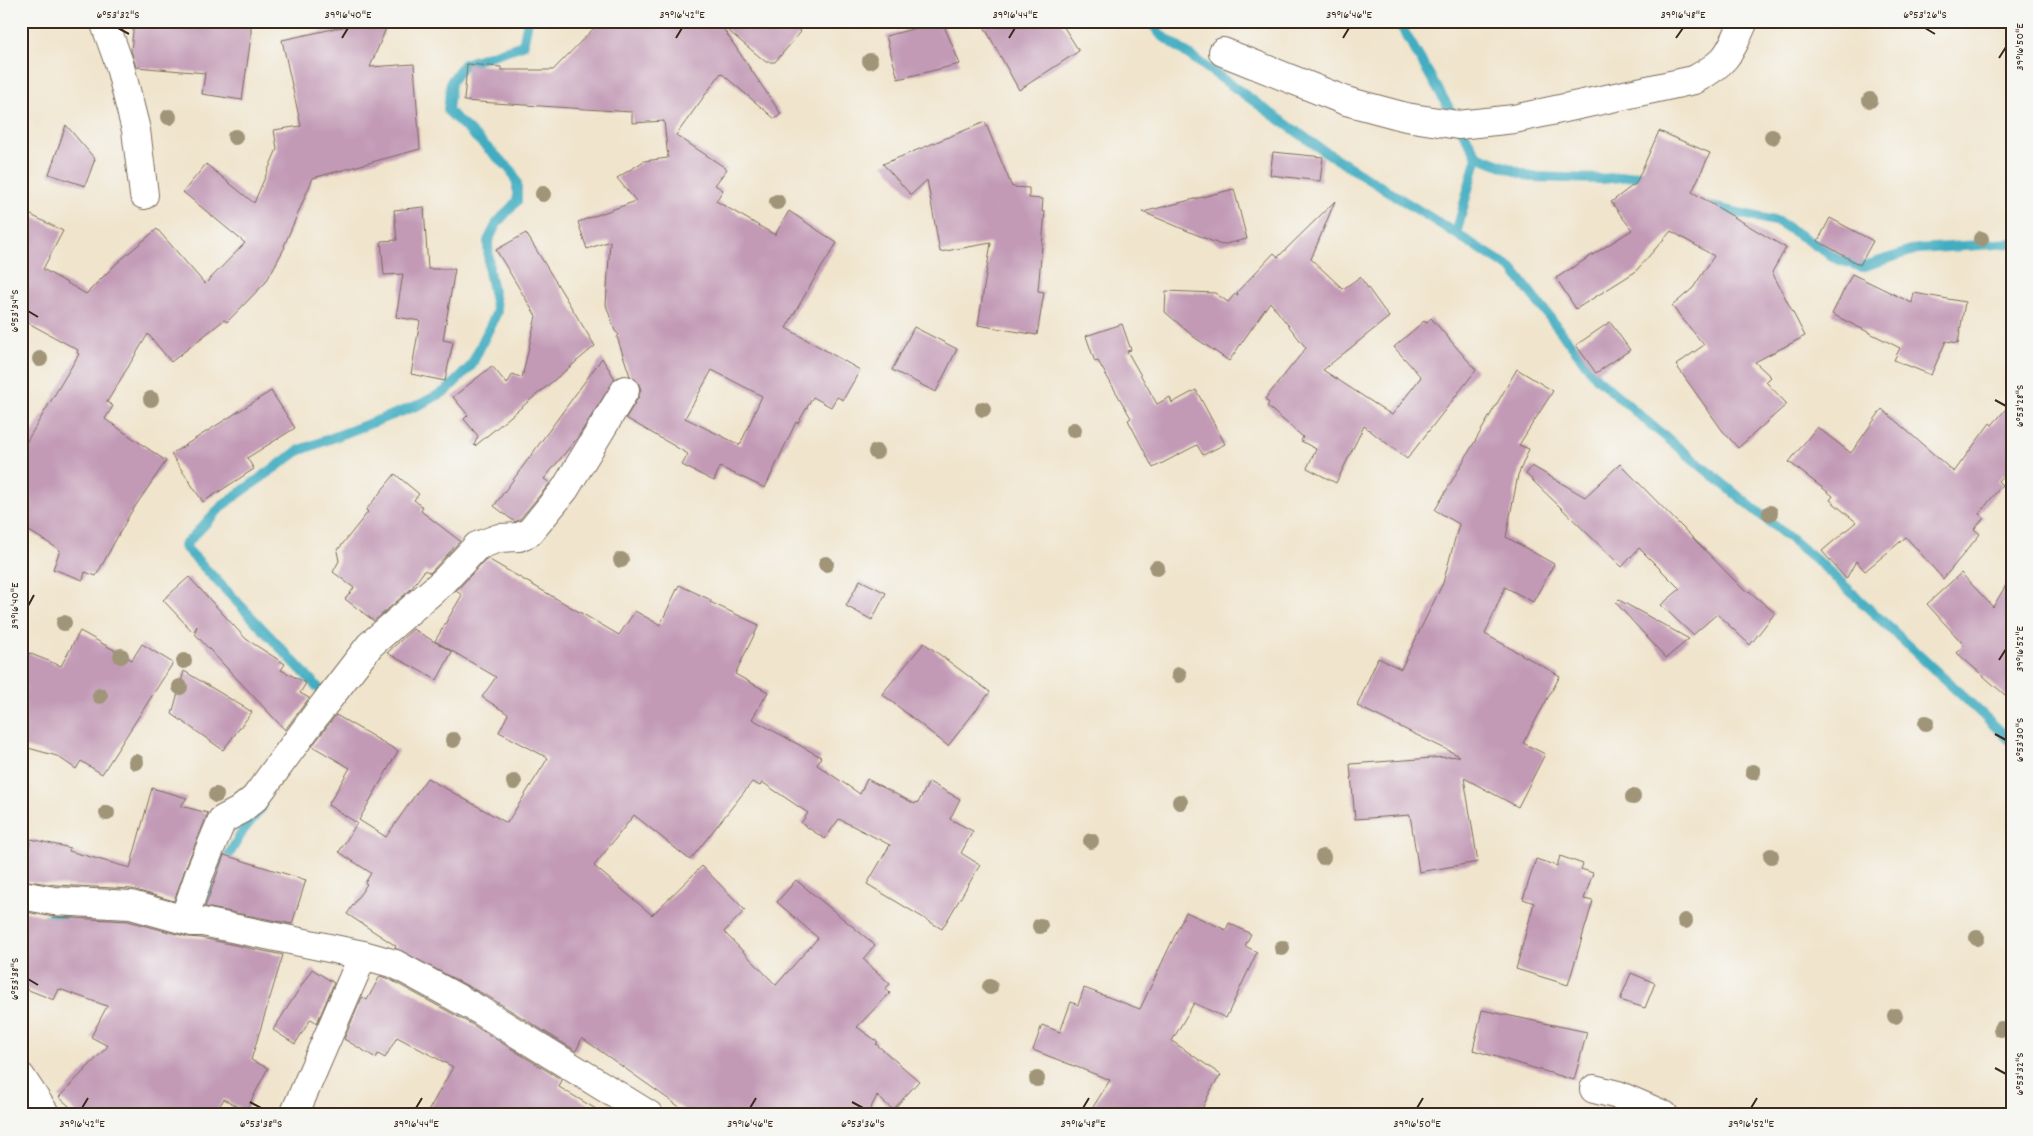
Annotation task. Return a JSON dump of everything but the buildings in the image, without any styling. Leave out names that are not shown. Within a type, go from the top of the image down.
[{"type":"street","points":[[104,21],[119,63],[136,130],[144,195]]},
{"type":"street","points":[[1223,52],[1346,101],[1406,117],[1458,125],[1514,119],[1694,80],[1714,69],[1729,54],[1744,21]]},
{"type":"street","points":[[184,919],[199,875],[222,820],[240,811],[255,798],[370,645],[444,581],[477,546],[499,538],[520,537],[530,532],[565,489],[625,390]]},
{"type":"street","points":[[21,895],[54,901],[131,905],[184,919],[363,955],[395,964],[481,1011],[649,1115]]},
{"type":"street","points":[[294,1115],[363,955]]},
{"type":"street","points":[[21,1077],[46,1115]]},
{"type":"street","points":[[1594,1089],[1618,1096],[1664,1115]]},
{"type":"waterway","points":[[328,698],[184,546],[223,505],[298,451],[421,404],[446,391],[471,366],[497,312],[489,271],[488,241],[497,223],[517,201],[517,183],[511,170],[448,111],[451,82],[464,64],[523,45],[528,21]]},
{"type":"waterway","points":[[1150,21],[1161,35],[1321,149],[1512,269],[1597,378],[1651,425],[1820,563],[2012,742]]},
{"type":"waterway","points":[[1398,21],[1477,156],[1456,234]]},
{"type":"waterway","points":[[1477,156],[1531,177],[1602,179],[1641,175],[1652,180]]},
{"type":"waterway","points":[[1707,206],[1779,222],[1837,259],[1862,267],[1917,249],[2012,243]]},
{"type":"waterway","points":[[201,902],[244,829],[262,807]]},
{"type":"waterway","points":[[44,925],[46,919],[72,911]]}]
